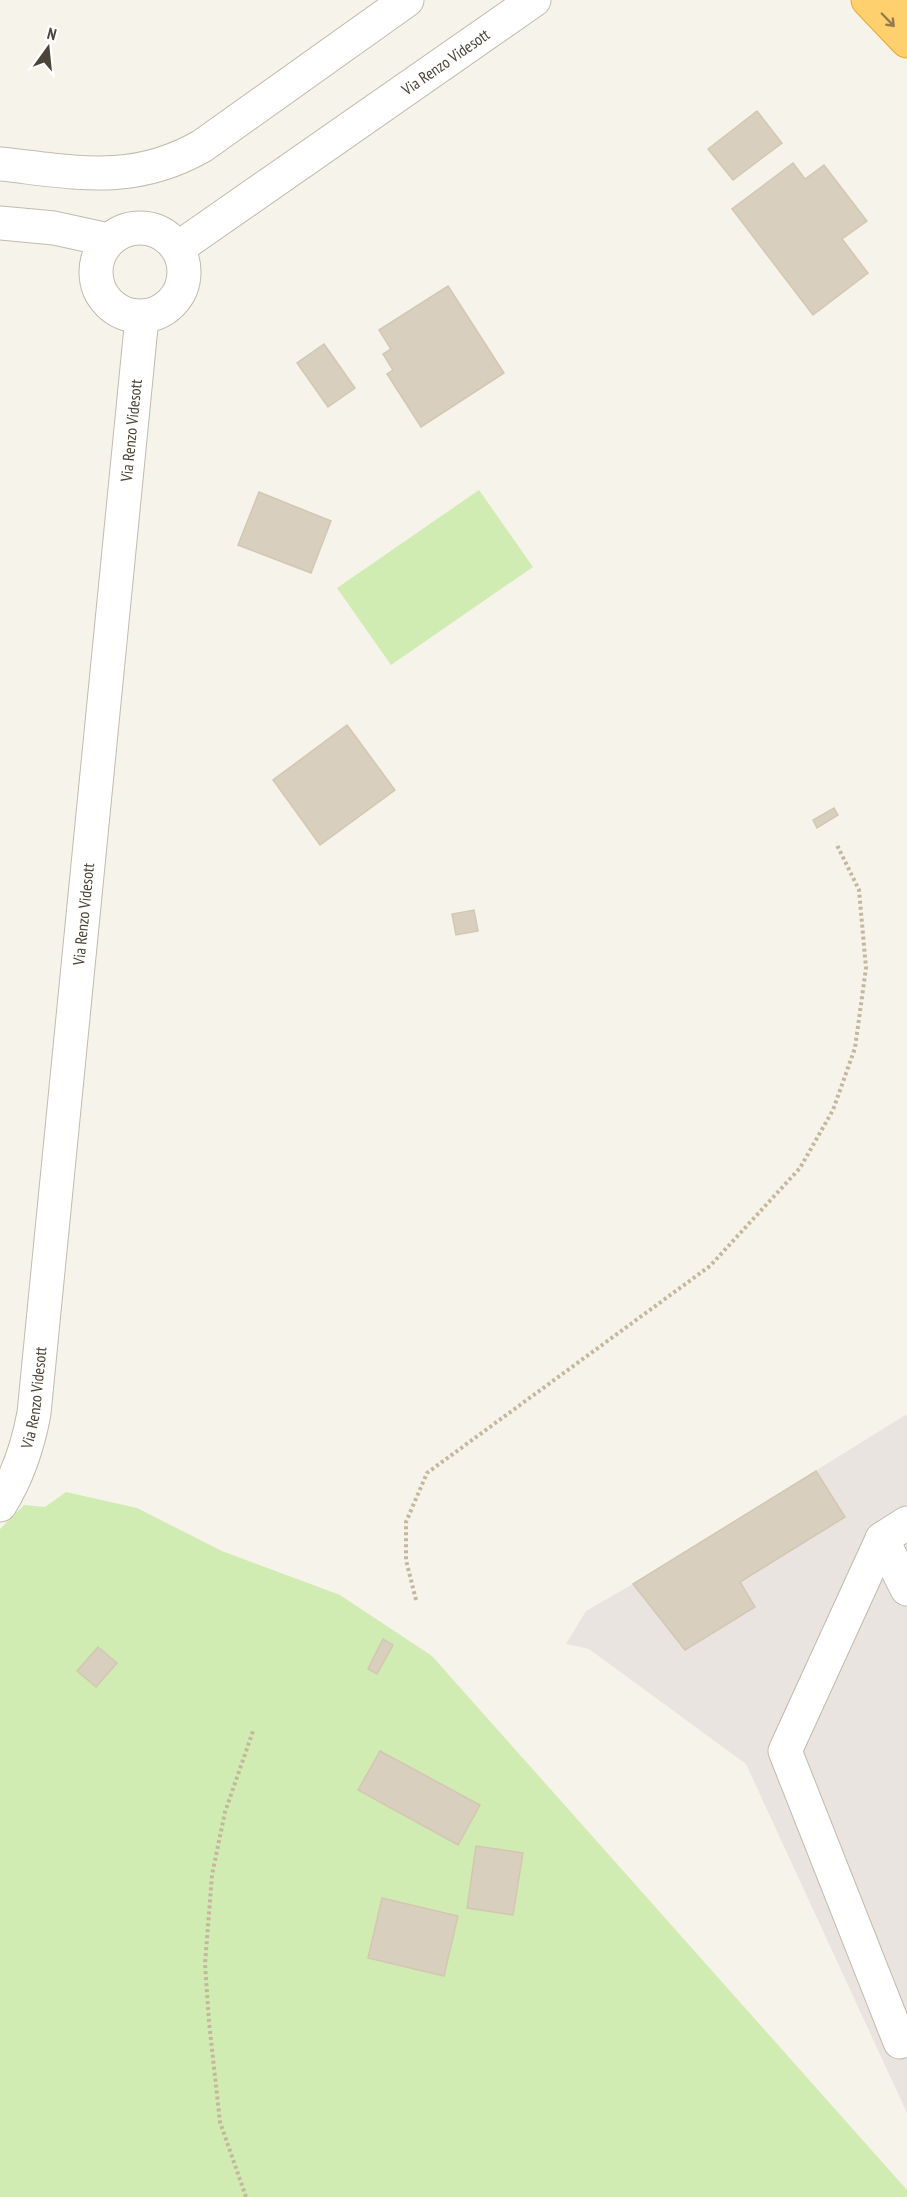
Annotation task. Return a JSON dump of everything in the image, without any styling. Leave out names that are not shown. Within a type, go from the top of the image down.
[{"type":"highway","points":[[868,0],[907,41]]},
{"type":"street","points":[[0,164],[102,173],[149,169],[177,159],[202,146],[407,0]]},
{"type":"street","name":"Via Renzo Videsott","points":[[178,248],[534,0]]},
{"type":"street","points":[[0,223],[54,228],[109,240]]},
{"type":"street","points":[[137,228],[154,230],[168,237],[178,248],[185,269],[184,285],[177,299],[166,310],[142,317],[127,315],[110,306],[100,293],[96,282],[96,267],[100,252],[109,240],[122,231],[137,228]]},
{"type":"street","name":"Via Renzo Videsott","points":[[0,1504],[14,1482],[24,1457],[34,1413],[142,317]]},
{"type":"street","points":[[895,1531],[907,1589]]},
{"type":"street","points":[[895,1531],[785,1751],[900,2042],[907,2032]]},
{"type":"path","points":[[416,1600],[406,1560],[406,1522],[427,1473],[710,1266],[800,1167],[833,1110],[855,1048],[866,968],[859,890],[836,843]]},
{"type":"path","points":[[246,2197],[220,2122],[205,1964],[212,1875],[225,1812],[253,1731]]},
{"type":"shaded area","points":[[907,1414],[907,2113],[746,1764],[589,1649],[566,1644],[586,1611]]},
{"type":"green space","points":[[479,490],[533,567],[391,665],[337,588]]},
{"type":"green space","points":[[66,1492],[137,1508],[222,1551],[340,1595],[432,1656],[907,2190],[907,2197],[0,2197],[0,1529],[24,1505],[45,1507]]},
{"type":"building","points":[[757,111],[782,143],[733,180],[708,149]]},
{"type":"building","points":[[793,163],[805,179],[824,165],[867,221],[842,239],[868,273],[813,315],[732,209]]},
{"type":"building","points":[[448,286],[504,373],[421,427],[387,374],[393,370],[383,354],[391,349],[379,330]]},
{"type":"building","points":[[324,344],[355,388],[328,407],[297,363]]},
{"type":"building","points":[[259,492],[331,521],[311,573],[238,545]]},
{"type":"building","points":[[347,725],[395,790],[320,845],[273,780]]},
{"type":"building","points":[[834,808],[838,815],[817,828],[813,820]]},
{"type":"building","points":[[474,910],[478,931],[456,935],[452,914]]},
{"type":"building","points":[[816,1471],[845,1517],[740,1582],[755,1607],[685,1650],[633,1584]]},
{"type":"building","points":[[383,1639],[393,1645],[377,1674],[368,1669]]},
{"type":"building","points":[[98,1647],[117,1663],[96,1687],[77,1671]]},
{"type":"building","points":[[380,1751],[480,1805],[458,1845],[358,1790]]},
{"type":"building","points":[[476,1846],[523,1853],[513,1915],[467,1908]]},
{"type":"building","points":[[382,1898],[458,1916],[444,1976],[368,1958]]}]
